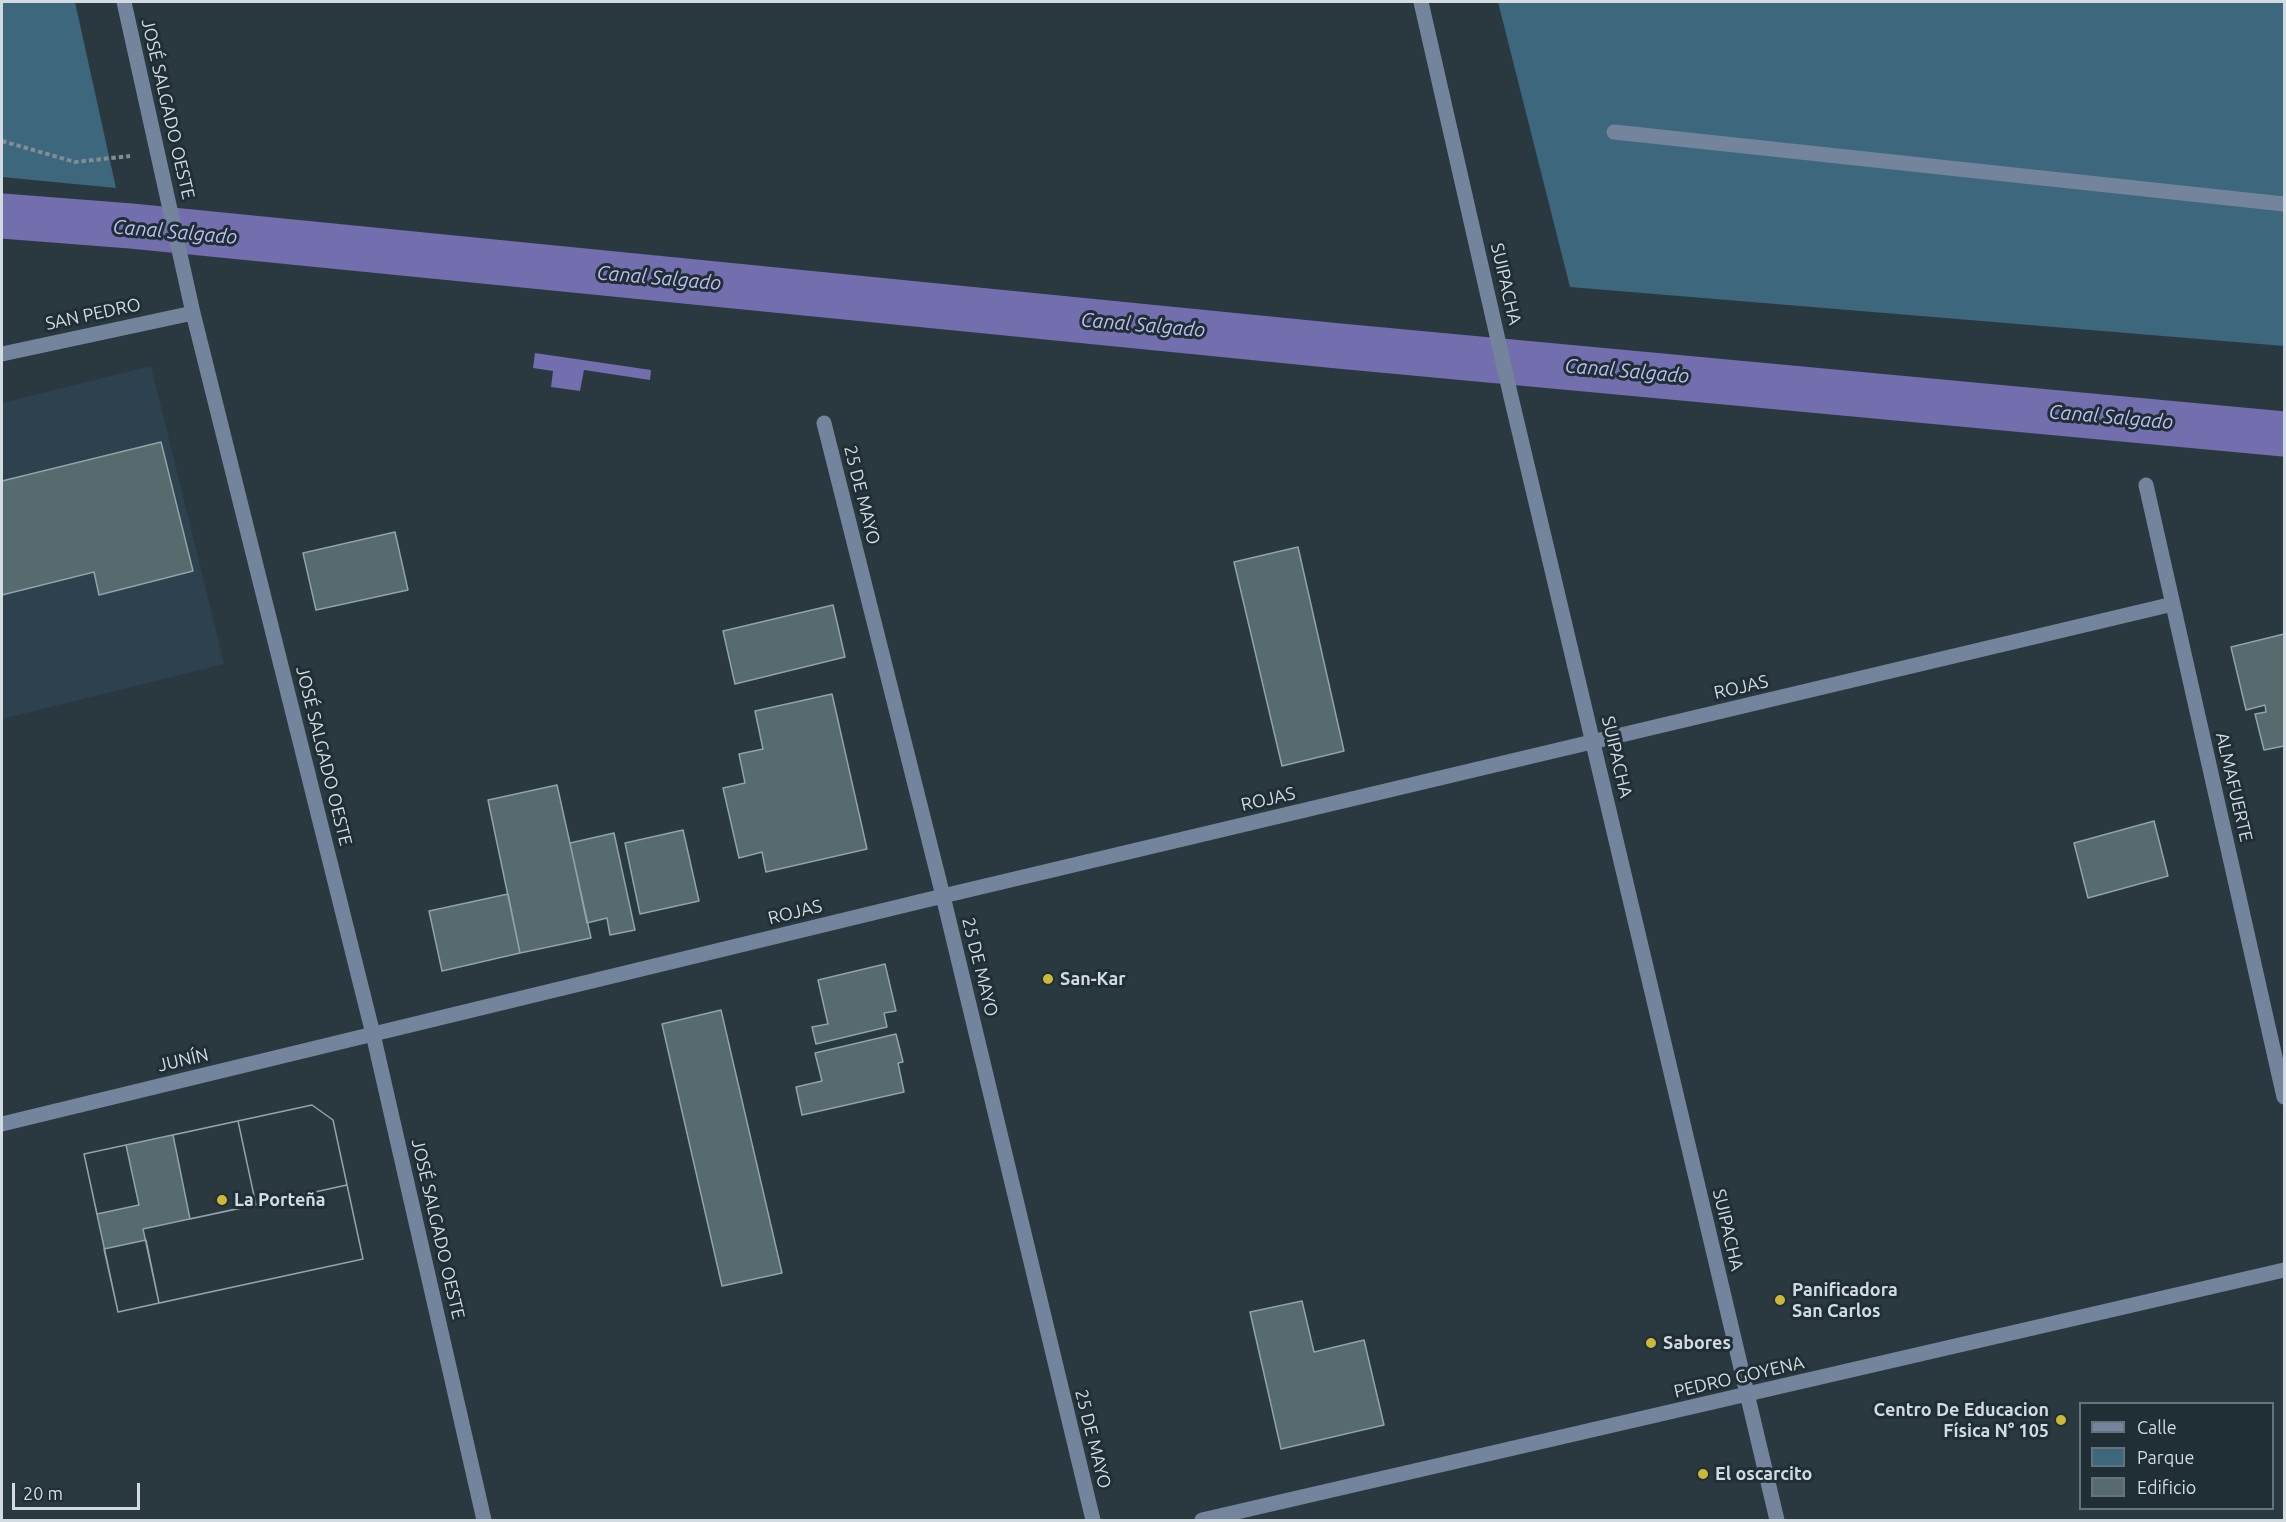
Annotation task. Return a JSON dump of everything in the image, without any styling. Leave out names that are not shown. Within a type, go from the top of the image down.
[{"type":"street","name":"JOSÉ SALGADO OESTE","points":[[124,2],[193,313],[374,1034],[484,1521]]},
{"type":"street","name":"SUIPACHA","points":[[1421,2],[1510,397],[1594,742],[1777,1521]]},
{"type":"street","points":[[1614,132],[2284,204]]},
{"type":"street","name":"SAN PEDRO","points":[[2,354],[193,313]]},
{"type":"street","name":"25 DE MAYO","points":[[824,423],[943,896],[1093,1521]]},
{"type":"street","name":"ALMAFUERTE","points":[[2146,484],[2284,1097]]},
{"type":"street","name":"ROJAS","points":[[374,1034],[943,896],[2173,604]]},
{"type":"street","name":"JUNÍN","points":[[2,1124],[374,1034]]},
{"type":"street","name":"PEDRO GOYENA","points":[[1202,1521],[2284,1270]]},
{"type":"path","points":[[2,141],[75,162],[160,159]]},
{"type":"shaded area","points":[[535,353],[651,370],[650,380],[584,370],[580,391],[551,387],[553,371],[533,368]]},
{"type":"shaded area","points":[[151,366],[224,664],[2,719],[2,403]]},
{"type":"green space","points":[[2,2],[75,2],[116,188],[2,177]]},
{"type":"green space","points":[[1498,2],[2284,2],[2284,346],[1570,287]]},
{"type":"building","points":[[161,442],[193,571],[99,595],[94,572],[2,595],[2,481]]},
{"type":"building","points":[[395,532],[408,590],[316,610],[303,553]]},
{"type":"building","points":[[1298,547],[1344,751],[1282,766],[1234,562]]},
{"type":"building","points":[[833,605],[845,657],[735,684],[723,631]]},
{"type":"building","points":[[2284,634],[2284,746],[2264,750],[2255,714],[2266,712],[2265,705],[2246,710],[2231,647]]},
{"type":"building","points":[[832,694],[867,849],[766,872],[762,852],[739,858],[723,788],[745,783],[739,754],[763,749],[755,711]]},
{"type":"building","points":[[557,785],[591,938],[520,953],[488,800]]},
{"type":"building","points":[[2154,821],[2168,876],[2088,898],[2074,843]]},
{"type":"building","points":[[683,830],[699,901],[640,914],[625,843]]},
{"type":"building","points":[[614,833],[635,930],[610,935],[607,918],[587,923],[570,843]]},
{"type":"building","points":[[508,894],[520,953],[442,971],[429,911]]},
{"type":"building","points":[[885,964],[896,1011],[884,1013],[887,1027],[816,1044],[812,1027],[828,1024],[818,980]]},
{"type":"building","points":[[721,1010],[782,1273],[722,1286],[662,1024]]},
{"type":"building","points":[[896,1034],[903,1062],[898,1063],[904,1092],[802,1115],[796,1087],[822,1081],[815,1053]]},
{"type":"building","name":"La Porteña","points":[[312,1105],[333,1120],[363,1259],[118,1312],[84,1154]]},
{"type":"building","points":[[312,1105],[333,1120],[347,1185],[256,1205],[238,1121]]},
{"type":"building","points":[[238,1121],[256,1205],[190,1219],[173,1135]]},
{"type":"building","points":[[126,1145],[139,1205],[97,1214],[84,1154]]},
{"type":"building","points":[[347,1185],[363,1259],[159,1303],[143,1229]]},
{"type":"building","points":[[146,1240],[159,1303],[118,1312],[104,1249]]},
{"type":"building","points":[[1302,1301],[1314,1352],[1364,1340],[1384,1425],[1281,1449],[1250,1312]]},
{"type":"waterway","name":"Canal Salgado","points":[[2,216],[131,226],[1339,346],[2284,434]]},
{"type":"place","name":"San-Kar","points":[[1048,979]]},
{"type":"place","name":"La Porteña","points":[[222,1200]]},
{"type":"place","name":"Panificadora San Carlos","points":[[1780,1300]]},
{"type":"place","name":"Sabores","points":[[1651,1343]]},
{"type":"place","name":"Centro De Educacion Física N° 105","points":[[2061,1420]]},
{"type":"place","name":"El oscarcito","points":[[1703,1474]]}]
